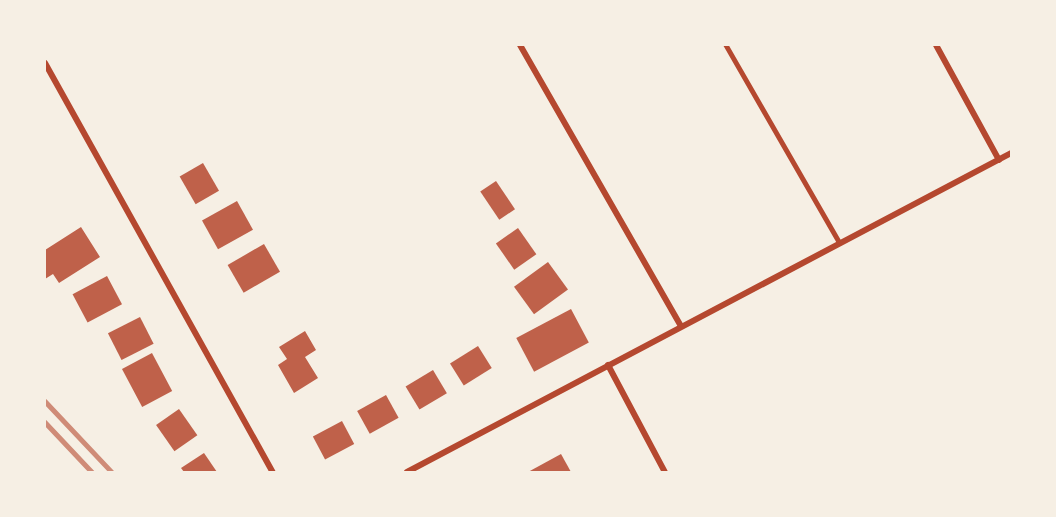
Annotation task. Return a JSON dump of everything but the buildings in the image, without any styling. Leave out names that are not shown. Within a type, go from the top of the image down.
[{"type":"street","points":[[520,45],[681,326]]},
{"type":"street","points":[[936,45],[999,160]]},
{"type":"street","points":[[45,63],[273,472]]},
{"type":"street","points":[[407,472],[1011,153]]},
{"type":"street","points":[[608,365],[665,472]]},
{"type":"lane","points":[[726,45],[840,243]]},
{"type":"railway","points":[[45,401],[112,472]]},
{"type":"railway","points":[[45,422],[92,472]]}]
